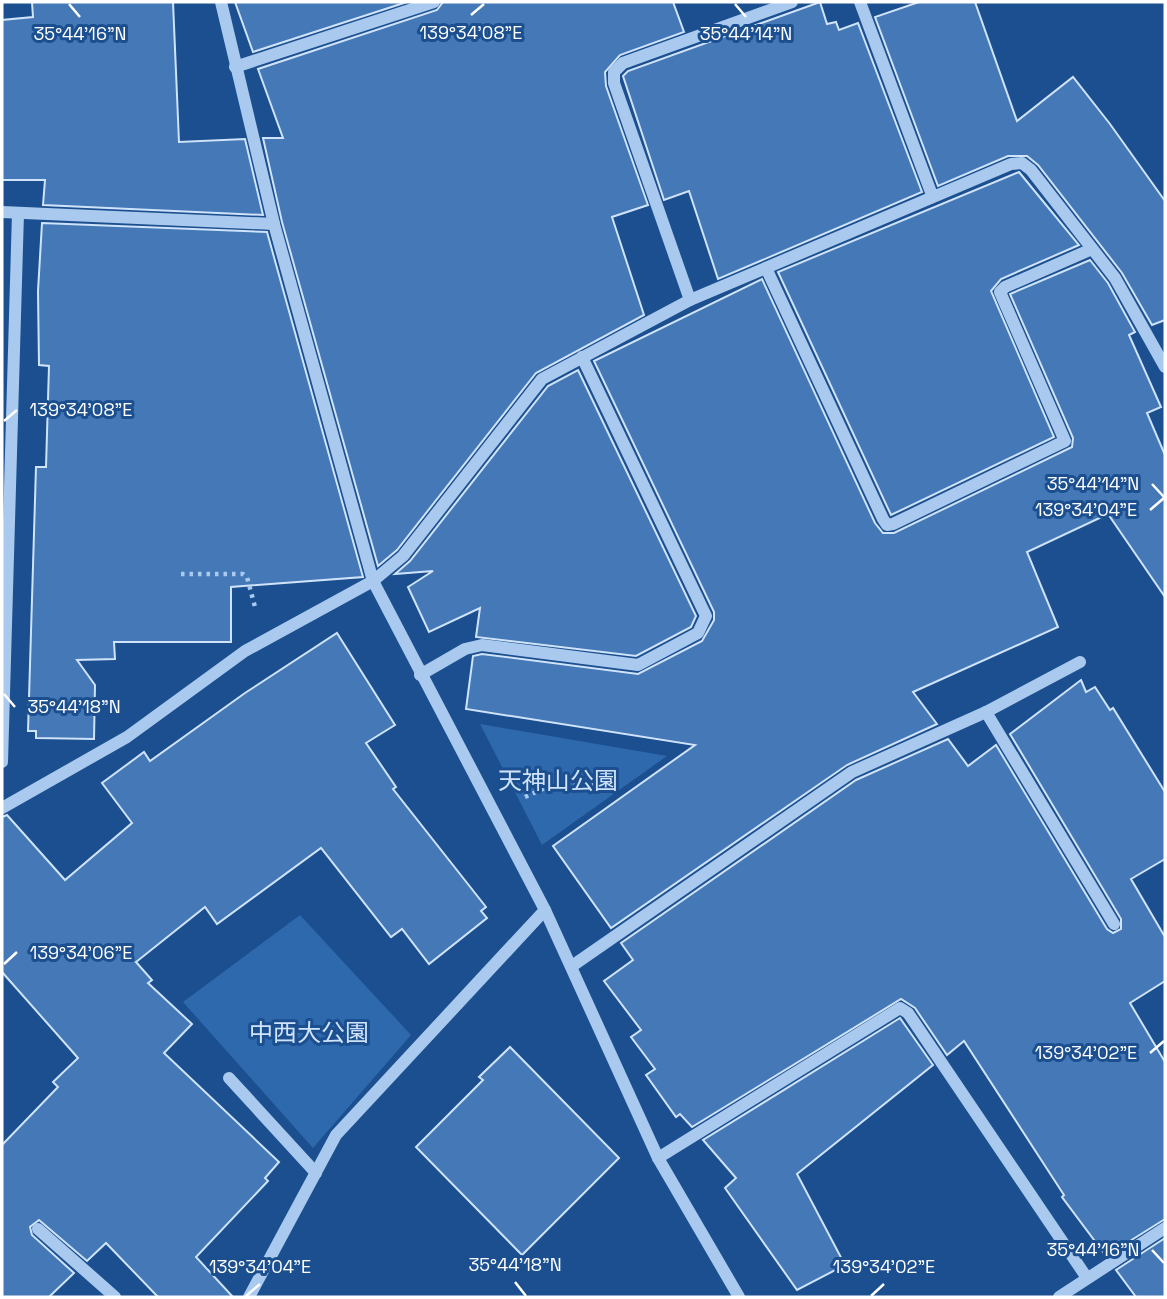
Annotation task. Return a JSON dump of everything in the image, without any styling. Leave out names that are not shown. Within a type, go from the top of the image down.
[{"type":"street","points":[[221,2],[274,224],[373,581],[545,910],[658,1158],[738,1297]]},
{"type":"street","points":[[235,67],[434,2]]},
{"type":"street","points":[[690,300],[614,83],[614,72],[623,64],[792,2]]},
{"type":"street","points":[[860,2],[932,195]]},
{"type":"street","points":[[2,808],[127,737],[245,650],[373,581],[402,556],[542,379],[690,300],[932,195],[1011,164],[1022,163],[1115,278],[1165,367]]},
{"type":"street","points":[[2,212],[274,224]]},
{"type":"street","points":[[2,762],[18,213]]},
{"type":"street","points":[[766,268],[883,520],[887,524],[893,524],[1065,441],[1000,292],[1005,287],[1092,249]]},
{"type":"street","points":[[420,675],[465,649],[482,645],[638,665],[698,633],[704,626],[706,616],[582,358]]},
{"type":"street","points":[[572,966],[852,772],[986,712],[1080,662]]},
{"type":"street","points":[[986,712],[1114,924]]},
{"type":"street","points":[[249,1297],[336,1135],[545,910]]},
{"type":"street","points":[[658,1158],[900,1008],[908,1013],[1087,1278]]},
{"type":"street","points":[[229,1078],[316,1173]]},
{"type":"street","points":[[1059,1297],[1165,1228]]},
{"type":"street","points":[[38,1229],[115,1297]]},
{"type":"path","points":[[181,574],[243,574],[247,577],[264,641]]},
{"type":"path","points":[[493,813],[547,787],[596,783]]},
{"type":"green space","name":"天神山公園","points":[[480,724],[667,756],[542,845]]},
{"type":"green space","name":"中西大公園","points":[[300,915],[411,1035],[313,1148],[183,1002]]},
{"type":"building","points":[[32,2],[173,2],[179,142],[245,139],[263,215],[43,205],[45,180],[2,180],[2,20],[33,17]]},
{"type":"building","points":[[235,2],[407,2],[253,52]]},
{"type":"building","points":[[443,2],[673,2],[684,32],[620,55],[605,72],[606,86],[648,205],[612,217],[644,315],[536,373],[397,550],[378,566],[282,222],[263,138],[283,138],[258,69],[437,10]]},
{"type":"building","points":[[820,2],[827,24],[836,22],[839,30],[858,23],[922,192],[718,279],[689,191],[664,200],[623,76],[628,71]]},
{"type":"building","points":[[919,2],[975,2],[1017,121],[1073,77],[1110,124],[1165,201],[1165,320],[1152,325],[1122,273],[1038,165],[1027,156],[1008,156],[938,186],[875,17]]},
{"type":"building","points":[[1019,172],[1079,245],[1001,279],[991,291],[1054,437],[891,515],[778,272]]},
{"type":"building","points":[[42,223],[267,232],[363,577],[231,587],[231,642],[114,642],[115,659],[77,660],[95,685],[94,739],[36,738],[36,731],[28,731],[36,467],[46,467],[49,366],[39,365],[38,291]]},
{"type":"building","points":[[1090,260],[1108,283],[1135,332],[1129,335],[1161,407],[1147,413],[1165,455],[1165,597],[1108,514],[1027,552],[1058,627],[913,692],[937,724],[847,765],[611,928],[553,846],[695,745],[466,709],[473,656],[482,654],[638,674],[702,641],[714,620],[714,612],[594,361],[762,279],[875,523],[883,533],[894,533],[1072,447],[1073,438],[1010,294]]},
{"type":"building","points":[[578,370],[696,616],[691,627],[636,656],[476,637],[480,608],[429,632],[408,587],[433,571],[395,574],[410,561],[548,386]]},
{"type":"building","points":[[337,633],[395,725],[366,743],[396,787],[393,789],[486,907],[481,911],[487,918],[429,964],[402,929],[391,937],[321,848],[217,924],[205,907],[136,962],[152,980],[148,983],[192,1024],[164,1053],[279,1162],[265,1178],[268,1181],[196,1257],[233,1297],[158,1297],[106,1243],[87,1261],[39,1220],[30,1227],[32,1235],[74,1273],[49,1297],[2,1297],[2,1145],[58,1087],[53,1082],[78,1058],[2,972],[2,817],[7,815],[65,880],[132,823],[102,783],[144,752],[150,761],[245,693]]},
{"type":"building","points":[[1081,680],[1086,692],[1095,687],[1110,710],[1113,708],[1165,792],[1165,859],[1131,879],[1165,937],[1165,981],[1130,1003],[1165,1062],[1165,1219],[1106,1256],[1062,1197],[1064,1195],[964,1041],[947,1055],[915,1008],[901,999],[692,1127],[680,1114],[676,1117],[646,1075],[655,1069],[631,1037],[641,1030],[604,981],[633,960],[621,943],[856,780],[948,739],[968,766],[996,745],[1107,929],[1113,933],[1121,929],[1121,919],[1010,734]]},
{"type":"building","points":[[900,1018],[933,1065],[797,1174],[845,1265],[797,1290],[725,1188],[736,1178],[703,1140]]},
{"type":"building","points":[[510,1047],[619,1158],[522,1255],[416,1147],[483,1080],[479,1077]]},
{"type":"building","points":[[1165,1238],[1165,1297],[1136,1297],[1116,1270]]}]
